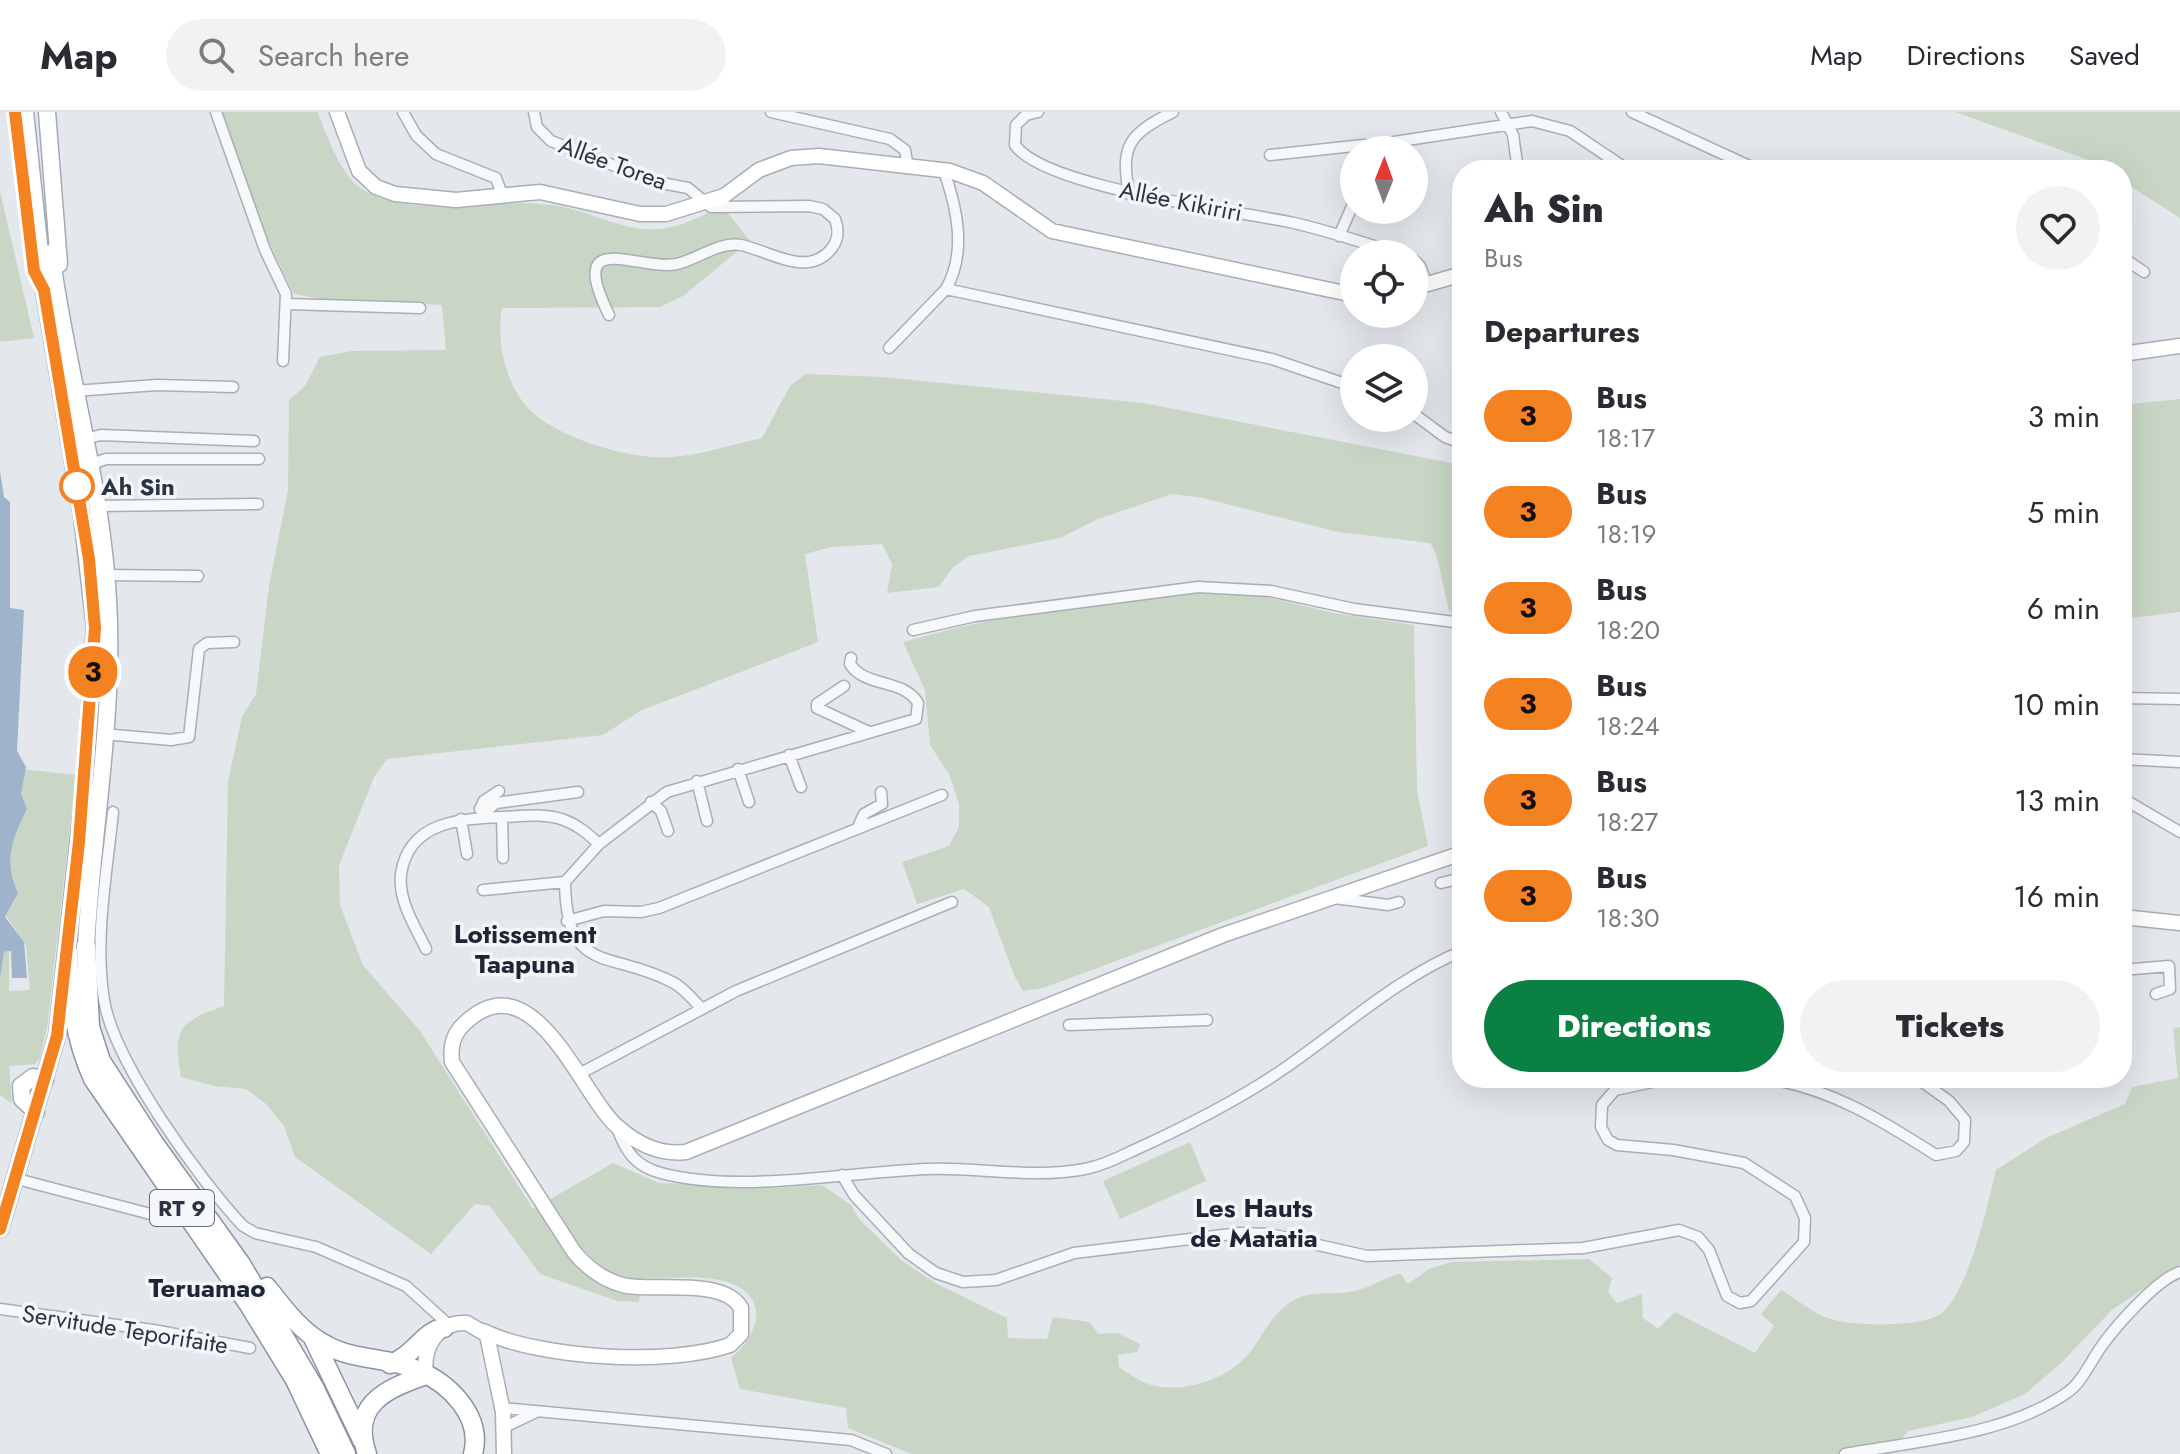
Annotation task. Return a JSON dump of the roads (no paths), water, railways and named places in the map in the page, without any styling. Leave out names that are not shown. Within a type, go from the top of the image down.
[{"type":"highway","name":"RT 9","points":[[77,949],[95,1047],[110,1078],[241,1264],[314,1387],[346,1454]]},
{"type":"highway","name":"RT 9","points":[[77,949],[71,1011],[82,1057],[93,1079],[249,1305],[295,1380],[330,1454]]},
{"type":"highway","points":[[110,1078],[275,1297],[312,1336],[364,1447]]},
{"type":"highway","points":[[390,1364],[409,1356],[436,1329],[447,1326]]},
{"type":"highway","points":[[312,1336],[342,1352],[419,1370],[454,1392],[465,1406],[475,1436],[473,1454]]},
{"type":"highway","points":[[364,1447],[365,1419],[375,1399],[391,1388],[426,1375]]},
{"type":"main road","points":[[15,112],[34,271],[50,288]]},
{"type":"main road","points":[[25,112],[89,559],[95,628],[77,949]]},
{"type":"main road","points":[[0,1229],[28,1142],[77,949],[103,734],[109,625],[97,506],[50,288],[34,112]]},
{"type":"main road","points":[[47,112],[60,249],[50,288]]},
{"type":"main road","points":[[337,112],[355,162],[376,187],[395,194],[429,199],[503,197],[540,192],[640,214],[666,214],[724,196],[759,170],[791,158],[819,156],[944,171],[983,183],[1052,231],[1340,292]]},
{"type":"main road","points":[[1428,285],[1452,277]]},
{"type":"main road","points":[[2132,353],[2180,346]]},
{"type":"main road","points":[[426,1375],[429,1343],[447,1326],[467,1323],[507,1342],[535,1348],[662,1357],[721,1348],[736,1341],[741,1334],[741,1308],[723,1292],[625,1285],[586,1265],[460,1080],[452,1062],[451,1045],[461,1027],[475,1015],[510,1008],[528,1014],[544,1028],[581,1073],[616,1127],[644,1145],[663,1152],[702,1148],[1212,939],[1452,856]]},
{"type":"main road","points":[[2132,918],[2180,923]]},
{"type":"main road","points":[[28,1142],[38,1131],[48,1096],[45,1080]]},
{"type":"main road","points":[[483,1331],[490,1340],[502,1408],[504,1454]]},
{"type":"street","points":[[216,112],[260,238],[286,294],[283,361]]},
{"type":"street","points":[[403,112],[428,148],[456,165],[496,178],[503,197]]},
{"type":"street","name":"Allée Torea","points":[[534,112],[537,127],[551,141],[656,182],[688,188],[703,203]]},
{"type":"street","points":[[771,112],[890,139],[905,150],[908,168]]},
{"type":"street","name":"Allée Kikiriri","points":[[1038,112],[1026,115],[1016,125],[1013,139],[1019,152],[1129,194],[1297,224],[1352,240]]},
{"type":"street","points":[[1129,194],[1124,164],[1131,141],[1149,124],[1173,112]]},
{"type":"street","points":[[1501,112],[1516,149],[1517,160]]},
{"type":"street","points":[[1632,112],[1736,160]]},
{"type":"street","points":[[1428,137],[1532,121],[1570,131],[1613,160]]},
{"type":"street","points":[[1270,155],[1340,147]]},
{"type":"street","points":[[889,348],[946,289],[956,256],[958,228],[944,171]]},
{"type":"street","points":[[609,315],[595,286],[595,272],[600,265],[618,257],[677,264],[727,246],[740,245],[799,263],[824,256],[837,240],[835,219],[823,209],[758,205],[721,209],[703,203]]},
{"type":"street","points":[[1339,236],[1344,224]]},
{"type":"street","points":[[2132,264],[2144,272]]},
{"type":"street","points":[[946,289],[1272,359],[1340,382]]},
{"type":"street","points":[[287,304],[420,308]]},
{"type":"street","points":[[74,391],[142,386],[233,387]]},
{"type":"street","points":[[1428,424],[1452,439]]},
{"type":"street","points":[[84,439],[101,435],[254,441]]},
{"type":"street","points":[[89,465],[106,459],[259,459]]},
{"type":"street","points":[[97,506],[258,504]]},
{"type":"street","points":[[106,575],[198,576]]},
{"type":"street","points":[[913,630],[975,616],[1198,587],[1271,591],[1354,609],[1452,622]]},
{"type":"street","points":[[103,734],[171,740],[189,737],[201,646],[234,642]]},
{"type":"street","points":[[483,890],[565,882],[599,844],[651,802],[697,781],[916,719],[918,703],[908,689],[859,674],[850,664],[851,658]]},
{"type":"street","points":[[844,686],[817,704],[817,708],[869,732]]},
{"type":"street","points":[[2132,698],[2180,699]]},
{"type":"street","points":[[789,755],[801,787]]},
{"type":"street","points":[[2132,760],[2180,762]]},
{"type":"street","points":[[738,769],[749,802]]},
{"type":"street","points":[[697,781],[707,821]]},
{"type":"street","points":[[486,815],[480,809],[484,801],[499,791]]},
{"type":"street","points":[[486,815],[496,803],[578,792]]},
{"type":"street","points":[[857,829],[864,814],[882,804],[881,792]]},
{"type":"street","points":[[567,921],[604,911],[649,911],[942,795]]},
{"type":"street","points":[[651,802],[661,811],[668,831]]},
{"type":"street","points":[[2132,804],[2180,832]]},
{"type":"street","points":[[113,812],[102,978],[107,1016],[131,1071],[190,1158],[243,1226],[260,1235],[309,1245],[406,1286],[447,1326]]},
{"type":"street","points":[[426,949],[405,905],[401,872],[408,854],[424,833],[439,824],[486,815],[556,817],[579,827],[599,844]]},
{"type":"street","points":[[502,817],[503,858]]},
{"type":"street","points":[[461,819],[467,854]]},
{"type":"street","points":[[1441,883],[1452,880]]},
{"type":"street","points":[[565,882],[567,921],[585,950],[675,984],[701,1008]]},
{"type":"street","points":[[1332,898],[1388,905],[1399,902]]},
{"type":"street","points":[[581,1073],[701,1008],[952,902]]},
{"type":"street","points":[[616,1127],[632,1159],[663,1174],[742,1181],[927,1169],[1051,1173],[1098,1165],[1255,1088],[1414,976],[1452,956]]},
{"type":"street","points":[[2132,969],[2169,966],[2170,989],[2156,994]]},
{"type":"street","points":[[1069,1025],[1207,1020]]},
{"type":"street","points":[[842,1175],[849,1188],[909,1254],[936,1273],[963,1282],[996,1280],[1074,1253],[1240,1233],[1269,1234],[1367,1256],[1583,1248],[1679,1230],[1698,1237],[1709,1250],[1727,1296],[1740,1303],[1751,1301],[1804,1242],[1805,1218],[1795,1196],[1744,1163],[1673,1150],[1617,1145],[1608,1140],[1601,1127],[1602,1105],[1615,1090],[1624,1088]]},
{"type":"street","points":[[1810,1088],[1843,1100],[1894,1127],[1936,1155],[1956,1151],[1964,1142],[1967,1124],[1949,1101],[1931,1088]]},
{"type":"street","points":[[17,1179],[158,1216]]},
{"type":"street","points":[[1845,1454],[2035,1413],[2067,1393],[2108,1338],[2160,1283],[2180,1272]]},
{"type":"street","name":"Servitude Teporifaite","points":[[0,1309],[153,1330],[250,1348]]},
{"type":"street","points":[[502,1408],[851,1440],[886,1454]]},
{"type":"street","points":[[505,1427],[515,1419],[544,1410]]},
{"type":"street","points":[[1905,1454],[1913,1441]]},
{"type":"water","points":[[0,471],[4,497],[10,502],[10,608],[24,610],[17,751],[26,767],[21,794],[27,809],[11,850],[11,871],[18,893],[5,917],[24,942],[27,978],[12,978],[11,951],[4,952],[0,978]]},
{"type":"place","name":"Ah Sin","points":[[77,486]]},
{"type":"district","name":"Lotissement Taapuna","points":[[525,949]]},
{"type":"district","name":"Les Hauts de Matatia","points":[[1254,1223]]},
{"type":"district","name":"Teruamao","points":[[207,1288]]}]
